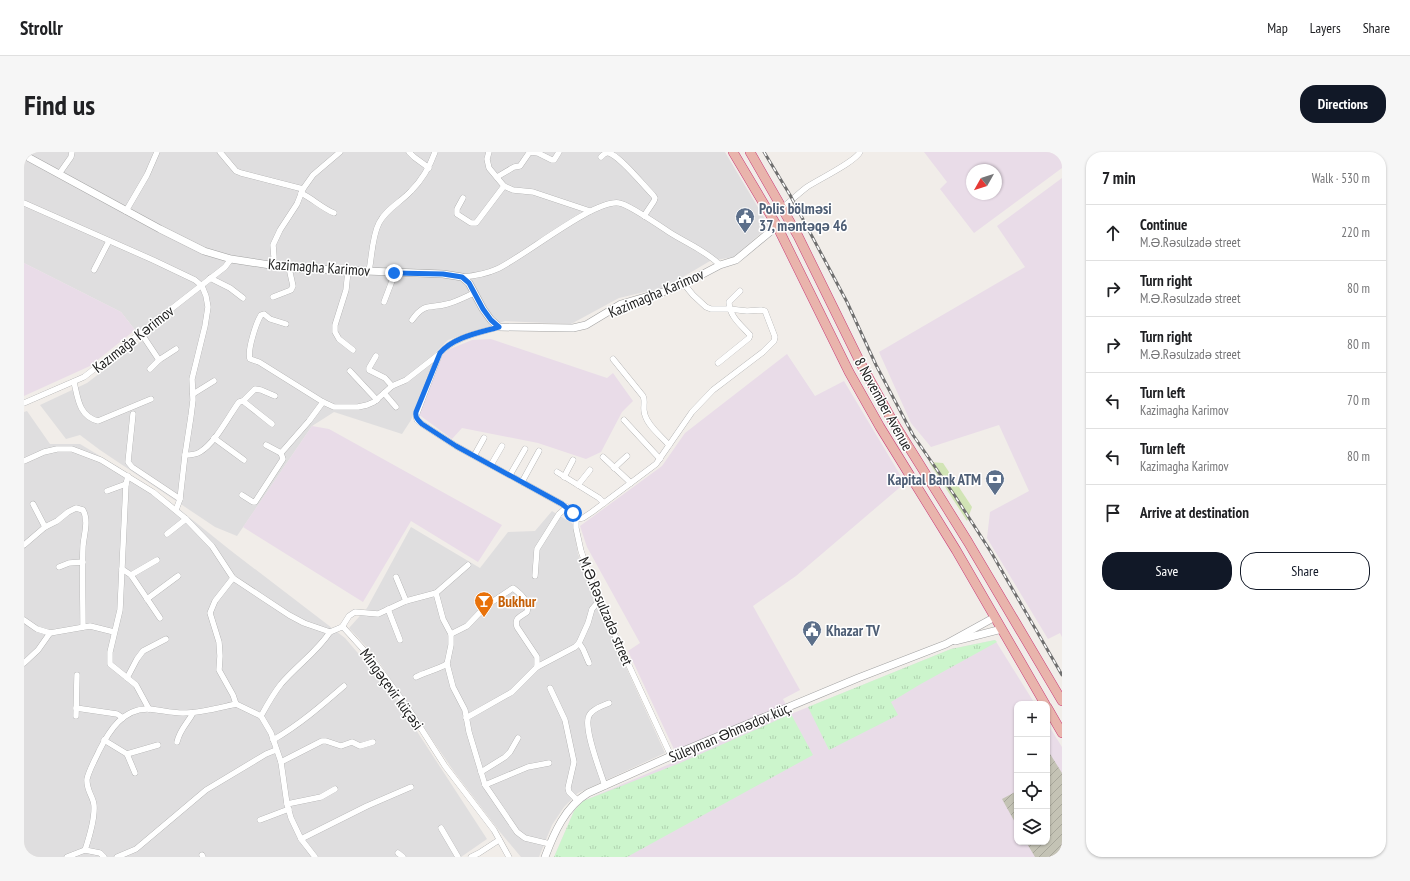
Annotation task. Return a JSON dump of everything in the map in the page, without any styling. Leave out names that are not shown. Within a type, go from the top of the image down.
[{"type":"highway","name":"8 November Avenue","points":[[733,152],[777,226],[849,372],[872,413],[896,455],[956,550],[1043,701]]},
{"type":"highway","name":"8 November Avenue","points":[[750,152],[783,207],[892,420],[968,542],[1062,701]]},
{"type":"highway","points":[[995,617],[1008,609]]},
{"type":"highway","points":[[1002,629],[1016,622]]},
{"type":"highway","points":[[1050,712],[1062,733]]},
{"type":"street","points":[[59,174],[71,157],[72,152]]},
{"type":"street","points":[[126,211],[147,175],[157,152]]},
{"type":"street","points":[[220,152],[236,171],[302,191],[326,210],[334,213]]},
{"type":"street","points":[[271,265],[274,257],[273,245],[280,230],[297,204],[302,191],[313,175],[340,152]]},
{"type":"street","points":[[409,152],[429,168]]},
{"type":"street","points":[[369,271],[375,235],[379,223],[385,214],[412,190],[429,168],[435,152]]},
{"type":"street","points":[[489,152],[487,159],[489,168],[504,186],[513,190],[533,192],[590,211]]},
{"type":"street","points":[[497,177],[514,167],[520,166],[529,153],[538,153],[554,160],[559,152]]},
{"type":"street","points":[[783,207],[807,187],[851,161],[860,152]]},
{"type":"street","points":[[601,157],[606,153],[609,153],[617,158],[653,195],[655,198],[654,201],[644,216]]},
{"type":"street","name":"Kazimagha Karimov","points":[[24,155],[126,211],[204,251],[231,259],[289,268],[449,275],[462,277]]},
{"type":"street","points":[[463,198],[457,210],[457,214],[471,223],[476,223],[504,186]]},
{"type":"street","points":[[24,203],[195,280],[202,286],[208,307],[192,379],[193,394],[191,416],[180,499],[176,510]]},
{"type":"street","points":[[462,277],[482,275],[497,269],[513,261],[590,211],[606,204],[620,203],[644,216],[681,240],[701,250],[720,265]]},
{"type":"street","name":"Kazimagha Karimov","points":[[499,327],[578,328],[586,325],[621,304],[666,291],[684,284],[720,265],[736,260],[777,226]]},
{"type":"street","points":[[94,270],[109,241]]},
{"type":"street","name":"Kazımağa Kərimov","points":[[24,403],[84,377],[202,286],[225,267],[231,259]]},
{"type":"street","points":[[273,297],[291,290],[292,286],[289,268]]},
{"type":"street","points":[[348,271],[346,290],[335,325],[335,332],[339,338],[354,350]]},
{"type":"street","points":[[384,302],[394,273]]},
{"type":"street","points":[[462,277],[469,283],[483,309],[491,320],[499,327]]},
{"type":"street","points":[[210,278],[230,288],[243,298]]},
{"type":"street","points":[[576,519],[583,518],[656,464],[686,418],[708,396],[763,352],[774,341],[775,337],[764,311],[711,309],[693,295],[684,284]]},
{"type":"street","points":[[718,363],[749,338],[750,335],[729,309],[728,302],[740,291]]},
{"type":"street","points":[[412,320],[419,311],[424,308],[447,304],[474,293]]},
{"type":"street","points":[[286,324],[270,319],[264,314],[260,315],[249,355],[250,359],[258,362],[323,402],[334,407],[358,407],[367,405],[377,400],[392,386],[406,380],[447,346],[457,340],[499,327]]},
{"type":"street","points":[[141,332],[160,360]]},
{"type":"street","points":[[150,369],[176,349]]},
{"type":"street","name":"M.Ə.Rəsulzadə street","points":[[440,353],[416,416],[417,420],[456,446],[568,507],[573,513],[576,519],[576,528],[581,551],[599,601],[671,756]]},
{"type":"street","points":[[376,356],[369,370],[385,378],[392,386]]},
{"type":"street","points":[[613,359],[644,396],[645,416],[650,424],[669,445]]},
{"type":"street","points":[[350,371],[377,400]]},
{"type":"street","points":[[193,394],[214,381]]},
{"type":"street","points":[[74,382],[81,410],[88,417],[98,421],[151,399]]},
{"type":"street","points":[[185,455],[200,452],[214,438],[238,402],[243,401],[255,389],[275,396]]},
{"type":"street","points":[[384,393],[396,407]]},
{"type":"street","points":[[243,401],[272,424]]},
{"type":"street","points":[[281,452],[309,421],[323,402]]},
{"type":"street","points":[[133,414],[128,462],[132,467],[180,499]]},
{"type":"street","points":[[624,420],[660,460]]},
{"type":"street","points":[[214,438],[244,460]]},
{"type":"street","points":[[474,456],[484,438]]},
{"type":"street","points":[[242,495],[255,502],[283,459],[281,452],[266,445]]},
{"type":"street","points":[[491,465],[502,446]]},
{"type":"street","points":[[24,461],[50,450],[57,449],[72,449],[101,460],[153,492],[176,510],[212,546],[233,578],[289,615],[304,623],[330,632]]},
{"type":"street","points":[[510,475],[525,449]]},
{"type":"street","points":[[522,482],[539,451]]},
{"type":"street","points":[[614,468],[627,456]]},
{"type":"street","points":[[603,457],[631,483]]},
{"type":"street","points":[[564,477],[573,460]]},
{"type":"street","points":[[578,485],[590,470]]},
{"type":"street","points":[[556,472],[599,498],[604,503]]},
{"type":"street","points":[[128,476],[126,484],[120,610],[110,652],[110,664],[136,685],[149,709]]},
{"type":"street","points":[[107,491],[126,484]]},
{"type":"street","points":[[33,504],[45,527]]},
{"type":"street","points":[[535,576],[537,550],[559,514],[568,507]]},
{"type":"street","points":[[24,545],[45,527],[57,521],[68,512],[76,508],[83,510],[86,515],[83,546],[83,626]]},
{"type":"street","points":[[167,534],[186,519]]},
{"type":"street","points":[[131,575],[157,560]]},
{"type":"street","points":[[59,567],[68,563],[83,562]]},
{"type":"street","points":[[261,716],[270,699],[282,683],[322,644],[330,632],[342,627],[349,616],[355,612],[378,614],[406,601],[436,593],[468,565]]},
{"type":"street","points":[[122,569],[131,575],[160,618]]},
{"type":"street","points":[[147,599],[178,576]]},
{"type":"street","points":[[396,577],[406,601]]},
{"type":"street","points":[[233,578],[215,601],[210,613],[219,642],[219,670],[233,695],[236,704]]},
{"type":"street","points":[[451,634],[467,626],[486,606],[513,588],[527,601],[527,612],[517,618],[515,622],[516,627],[537,657],[538,667]]},
{"type":"street","points":[[436,593],[443,619],[451,634],[451,645],[447,664],[453,687],[465,710],[469,732],[485,785],[521,836],[550,844]]},
{"type":"street","points":[[466,718],[512,692],[538,667],[575,647],[579,643],[588,624],[592,609],[599,601]]},
{"type":"street","points":[[388,609],[400,640]]},
{"type":"street","points":[[946,644],[995,617]]},
{"type":"street","points":[[24,620],[36,628],[50,633],[83,626],[90,626],[114,632]]},
{"type":"street","name":"Mingəçevir küçəsi","points":[[342,627],[349,632],[372,659],[408,708],[445,766],[494,830],[509,857]]},
{"type":"street","points":[[946,644],[1002,629]]},
{"type":"street","points":[[24,663],[38,650],[50,633]]},
{"type":"street","points":[[126,678],[143,651],[166,638]]},
{"type":"street","points":[[579,643],[589,663]]},
{"type":"street","name":"Süleyman Əhmədov küç.","points":[[546,857],[550,844],[565,815],[577,800],[671,756],[820,693],[946,644]]},
{"type":"street","points":[[416,677],[447,664]]},
{"type":"street","points":[[76,675],[76,716]]},
{"type":"street","points":[[273,740],[289,731],[308,717],[344,686]]},
{"type":"street","points":[[550,688],[565,720],[574,762],[568,788],[569,792],[577,800]]},
{"type":"street","points":[[85,850],[94,810],[94,804],[88,790],[88,778],[104,740],[114,725],[123,718],[139,710],[149,709],[167,712],[193,713],[236,704],[261,716],[271,733],[281,762],[288,807],[294,826],[301,839],[315,857]]},
{"type":"street","points":[[605,786],[592,748],[587,721],[590,714],[594,710],[609,704]]},
{"type":"street","points":[[76,708],[117,714],[123,718]]},
{"type":"street","points":[[176,742],[180,731],[193,713]]},
{"type":"street","points":[[481,772],[510,752],[518,738]]},
{"type":"street","points":[[104,740],[127,754],[135,773]]},
{"type":"street","points":[[281,762],[322,741],[341,746],[352,742],[360,746],[373,742]]},
{"type":"street","points":[[127,754],[158,745]]},
{"type":"street","points":[[117,857],[136,849],[206,790],[266,754],[276,750]]},
{"type":"street","points":[[485,785],[528,767],[549,763]]},
{"type":"street","points":[[301,839],[367,806],[412,787]]},
{"type":"street","points":[[260,820],[288,807],[321,797],[335,790]]},
{"type":"street","points":[[441,828],[458,857]]},
{"type":"street","points":[[471,857],[499,840]]},
{"type":"street","points":[[67,857],[85,850],[100,853],[104,857]]},
{"type":"shaded area","points":[[24,152],[725,152],[769,226],[734,257],[710,261],[666,287],[619,298],[571,324],[505,321],[448,340],[432,356],[434,362],[411,420],[402,434],[334,412],[312,426],[237,536],[215,527],[80,435],[66,439],[40,405],[87,383],[143,340],[121,312],[24,263]]},
{"type":"shaded area","points":[[924,152],[1062,152],[1062,168],[974,233],[940,189],[947,182]]},
{"type":"shaded area","points":[[1062,178],[1062,637],[1060,633],[1048,639],[987,538],[990,512],[1029,491],[999,425],[931,447],[911,423],[879,352],[1025,267],[997,226]]},
{"type":"shaded area","points":[[24,263],[121,312],[135,330],[90,366],[24,396]]},
{"type":"shaded area","points":[[491,339],[607,378],[613,373],[633,401],[622,412],[601,452],[586,459],[538,443],[462,428],[452,439],[418,414],[443,354],[450,349],[472,340]]},
{"type":"shaded area","points":[[787,354],[815,396],[844,381],[905,483],[796,576],[753,606],[800,690],[783,699],[791,714],[951,649],[995,640],[1033,701],[1014,701],[1014,845],[1050,845],[1050,728],[1062,747],[1062,857],[554,857],[574,811],[583,801],[679,760],[628,651],[640,643],[587,547],[580,526],[662,466],[685,433]]},
{"type":"shaded area","points":[[27,411],[50,444],[80,444],[120,468],[169,501],[345,638],[392,693],[487,839],[461,857],[24,857],[24,412]]},
{"type":"shaded area","points":[[312,426],[329,429],[502,525],[478,562],[411,521],[363,602],[243,527]]},
{"type":"shaded area","points":[[552,511],[573,524],[578,554],[605,621],[665,753],[578,793],[564,807],[552,825],[539,857],[521,857],[455,773],[374,655],[349,628],[367,608],[411,527],[480,568],[508,532],[535,531]]},
{"type":"shaded area","points":[[1050,754],[1062,773],[1062,857],[1035,857],[1028,845],[1050,845]]},
{"type":"shaded area","points":[[1014,793],[1014,821],[1002,799]]},
{"type":"green space","points":[[929,462],[943,463],[972,507],[967,521]]},
{"type":"green space","points":[[995,640],[997,642],[891,702],[898,715],[829,750],[808,707],[951,649]]},
{"type":"green space","points":[[791,714],[813,755],[627,857],[554,857],[574,811],[583,801],[680,763]]},
{"type":"railway","points":[[764,152],[790,195],[847,302],[876,365],[913,435],[991,552],[1062,675]]},
{"type":"place","name":"Polis bölməsi 37, məntəqə 46","points":[[745,234]]},
{"type":"place","name":"Kapital Bank ATM","points":[[995,496]]},
{"type":"place","name":"Bukhur","points":[[484,618]]},
{"type":"place","name":"Khazar TV","points":[[812,647]]},
{"type":"route","points":[[394,273],[443,274],[462,277],[469,283],[483,309],[491,320],[499,327],[457,340],[447,346],[440,353],[416,412],[417,420],[456,446],[568,507],[573,513]]}]
